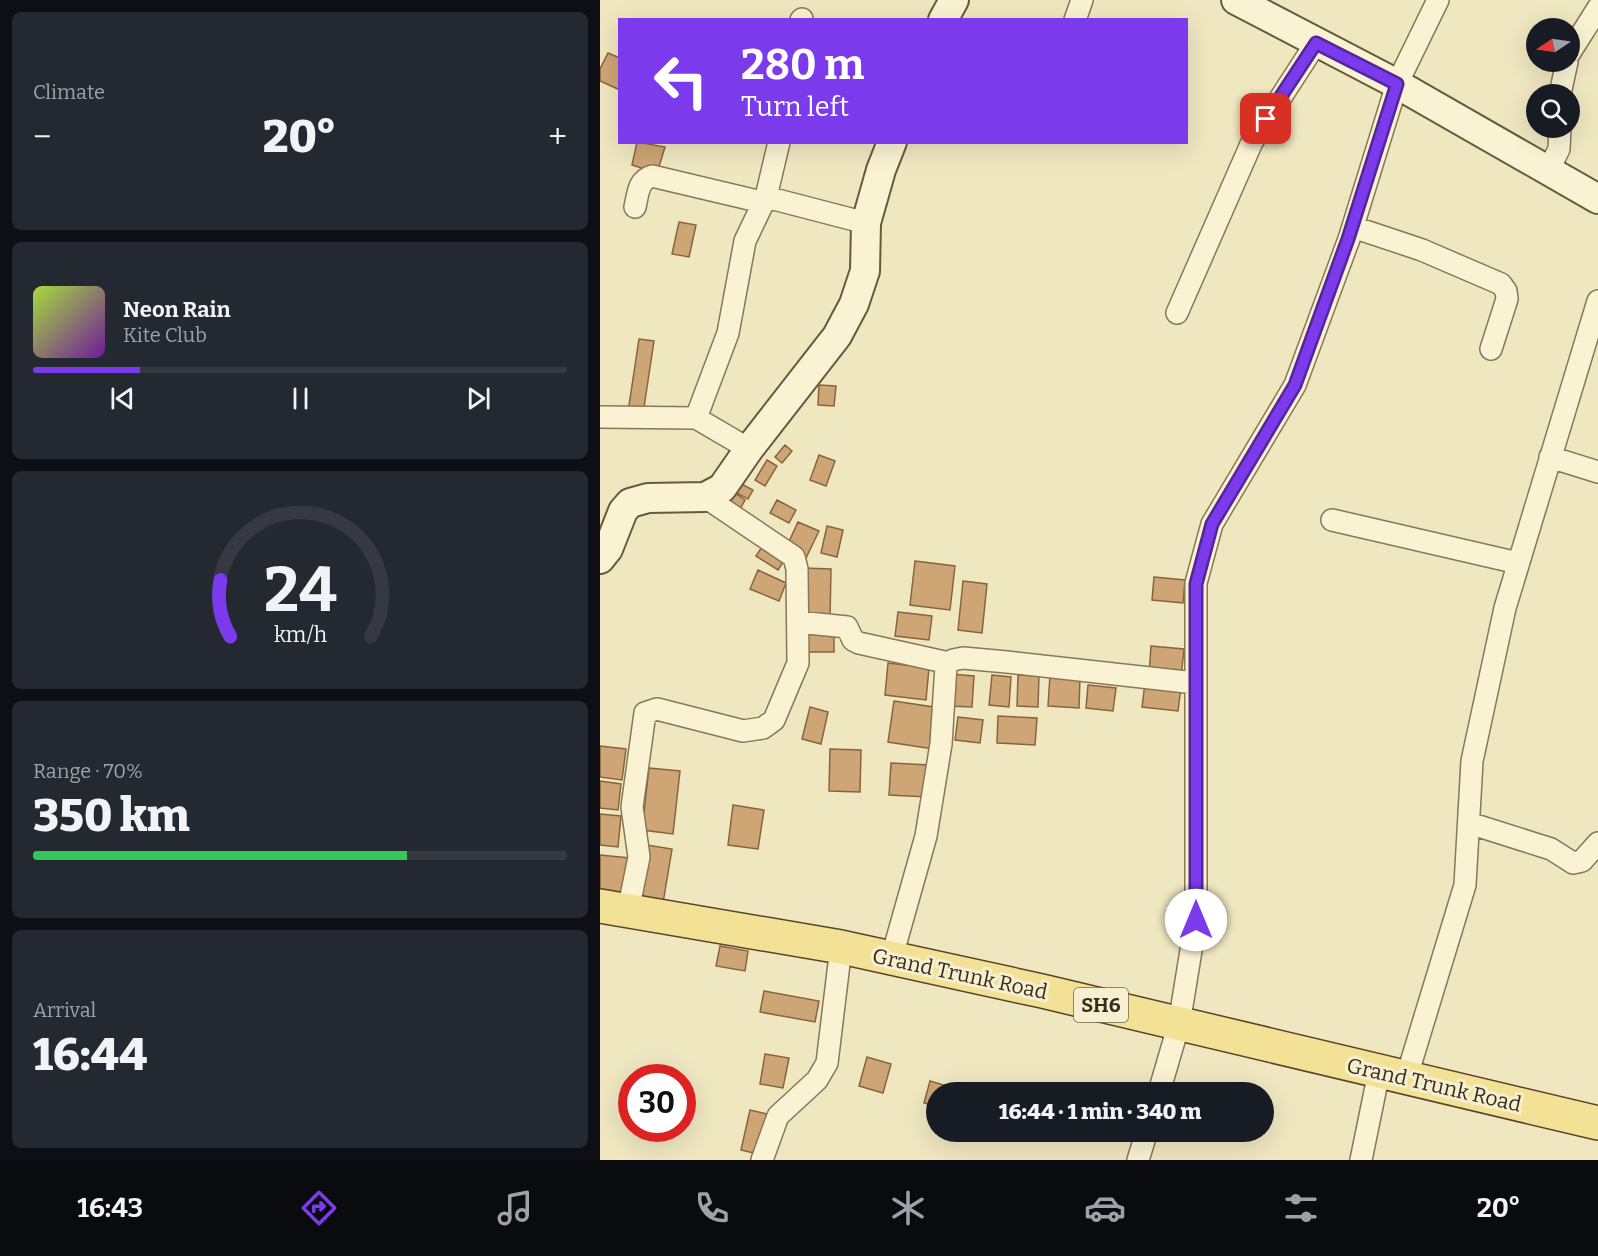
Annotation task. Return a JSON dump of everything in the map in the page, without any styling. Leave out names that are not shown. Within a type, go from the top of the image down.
[{"type":"main road","name":"Grand Trunk Road","points":[[614,908],[842,947],[891,960],[1042,991],[1598,1123]]},
{"type":"street","points":[[944,18],[954,0]]},
{"type":"street","points":[[1076,18],[1082,0]]},
{"type":"street","points":[[1236,0],[1397,84],[1598,199]]},
{"type":"street","points":[[1162,1082],[1179,1024],[1196,920],[1196,584],[1212,524],[1295,385],[1353,226],[1397,84],[1438,0]]},
{"type":"street","points":[[1580,37],[1598,8]]},
{"type":"street","points":[[1177,313],[1252,142],[1316,43]]},
{"type":"street","points":[[1549,169],[1559,149],[1560,138]]},
{"type":"street","points":[[696,418],[728,333],[744,241],[764,200],[778,144]]},
{"type":"street","points":[[600,559],[608,549],[623,511],[630,503],[648,498],[705,497],[722,488],[749,449],[837,336],[854,304],[865,271],[866,223],[881,170],[891,144]]},
{"type":"street","points":[[635,207],[640,184],[645,178],[652,176],[866,223]]},
{"type":"street","points":[[1353,226],[1422,250],[1501,284],[1506,291],[1507,299],[1491,349]]},
{"type":"street","points":[[1361,1160],[1465,885],[1473,761],[1505,608],[1598,301]]},
{"type":"street","points":[[600,417],[696,418],[749,449]]},
{"type":"street","points":[[1550,457],[1598,472]]},
{"type":"street","points":[[614,908],[639,856],[632,807],[645,713],[657,709],[743,731],[763,728],[774,720],[798,663],[797,569],[794,557],[705,497]]},
{"type":"street","points":[[1332,520],[1518,563]]},
{"type":"street","points":[[798,622],[847,627],[853,640],[859,643],[949,663],[963,658],[1195,683]]},
{"type":"street","points":[[891,960],[926,836],[941,744],[944,672],[949,663]]},
{"type":"street","points":[[1469,823],[1551,849],[1573,864],[1582,861],[1598,843]]},
{"type":"street","points":[[762,1160],[778,1116],[818,1080],[827,1063],[842,947]]},
{"type":"street","points":[[1138,1160],[1144,1142]]},
{"type":"building","points":[[608,53],[618,57],[618,89],[600,81],[600,69]]},
{"type":"building","points":[[637,144],[665,147],[657,173],[632,165]]},
{"type":"building","points":[[679,222],[696,225],[689,257],[672,254]]},
{"type":"building","points":[[639,339],[654,341],[643,414],[628,412]]},
{"type":"building","points":[[819,385],[836,386],[834,406],[818,405]]},
{"type":"building","points":[[785,445],[792,451],[782,463],[775,457]]},
{"type":"building","points":[[819,455],[835,461],[826,486],[810,480]]},
{"type":"building","points":[[767,460],[777,466],[765,486],[755,480]]},
{"type":"building","points":[[732,479],[753,490],[748,499],[727,488]]},
{"type":"building","points":[[727,488],[745,500],[738,513],[719,501]]},
{"type":"building","points":[[777,500],[796,510],[789,523],[770,513]]},
{"type":"building","points":[[798,522],[819,531],[806,558],[786,548]]},
{"type":"building","points":[[827,526],[843,530],[837,557],[821,553]]},
{"type":"building","points":[[765,542],[787,556],[778,570],[756,556]]},
{"type":"building","points":[[915,561],[955,566],[950,610],[910,605]]},
{"type":"building","points":[[803,568],[831,569],[830,620],[801,619]]},
{"type":"building","points":[[758,570],[786,583],[779,601],[750,589]]},
{"type":"building","points":[[1154,577],[1185,580],[1183,603],[1152,600]]},
{"type":"building","points":[[963,581],[987,584],[982,633],[958,630]]},
{"type":"building","points":[[898,612],[932,616],[929,640],[895,636]]},
{"type":"building","points":[[805,634],[834,634],[834,652],[805,652]]},
{"type":"building","points":[[1151,646],[1184,649],[1181,678],[1149,675]]},
{"type":"building","points":[[888,663],[929,668],[926,700],[885,695]]},
{"type":"building","points":[[950,674],[974,676],[972,707],[948,706]]},
{"type":"building","points":[[992,675],[1011,677],[1009,707],[989,705]]},
{"type":"building","points":[[1018,675],[1039,676],[1038,707],[1017,706]]},
{"type":"building","points":[[1050,675],[1080,677],[1079,708],[1048,706]]},
{"type":"building","points":[[1145,683],[1181,687],[1178,711],[1142,707]]},
{"type":"building","points":[[1088,685],[1116,688],[1113,711],[1086,708]]},
{"type":"building","points":[[894,701],[940,708],[933,749],[888,742]]},
{"type":"building","points":[[810,707],[828,712],[821,744],[802,739]]},
{"type":"building","points":[[998,716],[1037,718],[1035,745],[997,743]]},
{"type":"building","points":[[958,717],[983,720],[980,743],[955,740]]},
{"type":"building","points":[[600,746],[626,749],[622,780],[600,777]]},
{"type":"building","points":[[830,749],[861,750],[860,792],[829,791]]},
{"type":"building","points":[[891,763],[929,765],[927,797],[889,795]]},
{"type":"building","points":[[649,768],[680,771],[673,834],[642,830]]},
{"type":"building","points":[[600,781],[621,784],[618,810],[600,808]]},
{"type":"building","points":[[733,805],[764,810],[758,849],[728,845]]},
{"type":"building","points":[[600,814],[621,816],[618,847],[600,845]]},
{"type":"building","points":[[647,845],[672,849],[663,903],[638,899]]},
{"type":"building","points":[[600,855],[630,858],[626,896],[600,893]]},
{"type":"building","points":[[720,946],[748,951],[745,971],[716,966]]},
{"type":"building","points":[[764,991],[819,1001],[815,1022],[760,1012]]},
{"type":"building","points":[[765,1054],[789,1058],[783,1088],[760,1084]]},
{"type":"building","points":[[867,1057],[891,1064],[883,1093],[859,1086]]},
{"type":"building","points":[[750,1110],[771,1115],[762,1155],[741,1150]]},
{"type":"route","points":[[1196,920],[1196,584],[1202,556],[1212,524],[1295,385],[1348,239],[1397,84],[1316,43],[1266,119]]}]
